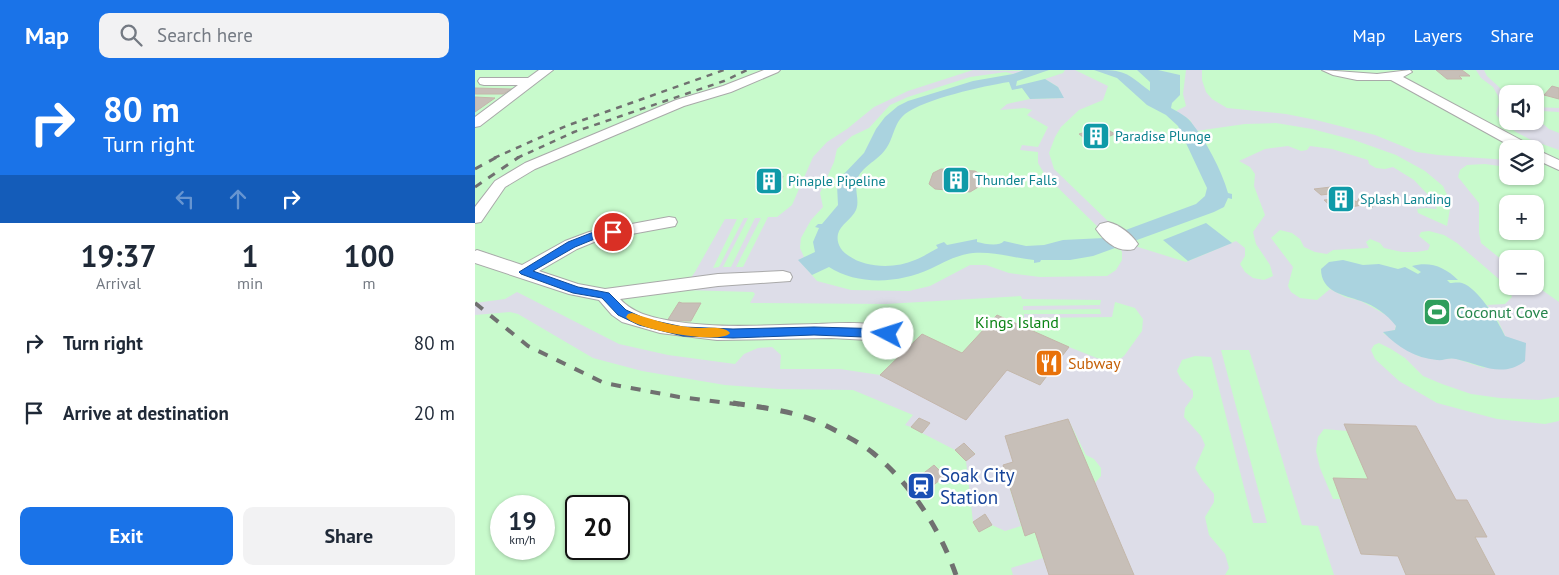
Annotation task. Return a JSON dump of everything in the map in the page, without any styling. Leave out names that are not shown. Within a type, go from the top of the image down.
[{"type":"street","points":[[1108,229],[1126,244]]},
{"type":"lane","points":[[475,123],[547,70]]},
{"type":"lane","points":[[475,218],[500,184],[530,166],[680,103],[727,89],[774,70]]},
{"type":"lane","points":[[1327,70],[1353,76],[1394,77],[1410,70]]},
{"type":"lane","points":[[1394,77],[1510,140]]},
{"type":"lane","points":[[484,81],[530,82]]},
{"type":"lane","points":[[1544,158],[1559,166]]},
{"type":"lane","points":[[524,272],[571,245],[595,236],[669,222]]},
{"type":"lane","points":[[476,252],[524,272],[576,290],[605,295],[718,280],[783,277]]},
{"type":"lane","points":[[605,295],[622,313],[643,322],[683,331],[733,333],[814,331],[888,334]]},
{"type":"green space","name":"Kings Island","points":[[475,70],[1559,70],[1559,575],[475,575]]},
{"type":"shaded area","points":[[973,70],[1023,71],[1013,74],[1006,72],[970,77],[908,97],[890,105],[869,128],[852,136],[837,149],[834,162],[820,193],[823,207],[811,220],[801,238],[800,248],[804,257],[799,260],[817,281],[851,290],[909,291],[930,286],[970,265],[986,265],[1009,273],[1040,277],[1107,276],[1116,270],[1122,260],[1122,252],[1119,247],[1131,242],[1138,247],[1186,262],[1236,241],[1245,248],[1245,256],[1240,264],[1245,272],[1253,278],[1264,280],[1273,276],[1270,265],[1256,244],[1253,232],[1265,215],[1254,186],[1255,174],[1250,167],[1239,161],[1265,149],[1288,146],[1301,151],[1307,150],[1310,146],[1332,149],[1368,160],[1369,164],[1376,168],[1385,169],[1393,167],[1414,180],[1430,197],[1437,209],[1417,209],[1418,213],[1447,226],[1451,203],[1443,186],[1425,171],[1396,155],[1354,140],[1312,129],[1276,123],[1245,124],[1196,131],[1190,120],[1176,111],[1186,106],[1183,94],[1186,70],[1202,70],[1202,80],[1206,92],[1212,99],[1227,108],[1286,114],[1316,120],[1375,135],[1417,152],[1499,159],[1499,166],[1485,164],[1467,165],[1460,170],[1458,177],[1479,203],[1481,243],[1499,258],[1499,279],[1457,243],[1444,235],[1429,231],[1421,232],[1419,236],[1430,245],[1428,250],[1417,252],[1402,252],[1384,248],[1380,243],[1370,239],[1366,242],[1369,248],[1333,250],[1327,254],[1315,252],[1304,247],[1300,239],[1292,233],[1280,230],[1271,238],[1293,267],[1288,286],[1291,292],[1300,298],[1317,300],[1330,289],[1345,297],[1361,301],[1388,316],[1396,325],[1395,330],[1383,333],[1418,356],[1438,360],[1454,358],[1484,368],[1505,336],[1496,316],[1487,305],[1505,304],[1512,297],[1511,295],[1544,295],[1544,291],[1559,302],[1559,397],[1539,400],[1471,394],[1423,376],[1405,358],[1379,343],[1374,345],[1371,350],[1375,359],[1399,381],[1437,403],[1497,419],[1545,424],[1559,421],[1559,575],[1495,575],[1456,500],[1348,431],[1324,429],[1318,437],[1316,451],[1320,468],[1333,499],[1340,499],[1361,554],[1398,556],[1406,575],[1334,575],[1318,526],[1302,525],[1249,350],[1221,350],[1267,523],[1253,523],[1211,357],[1195,356],[1182,360],[1177,371],[1181,379],[1193,391],[1193,397],[1185,408],[1184,417],[1201,436],[1205,445],[1195,468],[1214,494],[1214,502],[1205,517],[1209,535],[1225,554],[1229,568],[1225,575],[1134,575],[1095,483],[1101,476],[1101,468],[1094,459],[1086,455],[1068,419],[1005,436],[1013,462],[1003,466],[1021,526],[1005,531],[992,525],[985,514],[973,522],[966,461],[975,453],[964,444],[955,450],[922,433],[930,423],[919,418],[911,427],[905,425],[913,415],[853,390],[778,389],[725,385],[642,371],[593,358],[518,314],[510,312],[475,315],[475,303],[505,299],[517,292],[619,344],[668,355],[735,364],[744,354],[758,348],[772,347],[781,355],[780,369],[840,369],[880,375],[1007,370],[1040,385],[1069,347],[1107,362],[1117,361],[1124,356],[1142,331],[1143,319],[1135,308],[1115,302],[1112,317],[1024,318],[1024,314],[1101,314],[1100,309],[1023,310],[1023,306],[1100,305],[1101,300],[1022,299],[1021,296],[886,304],[750,303],[755,294],[753,292],[682,290],[695,272],[725,219],[737,219],[713,268],[719,267],[744,218],[748,218],[723,267],[731,267],[755,218],[761,218],[736,267],[743,267],[768,217],[777,217],[792,205],[813,157],[827,142],[847,129],[874,107],[908,91]],"holes":[[[1331,187],[1340,197],[1348,197],[1357,202],[1359,198],[1374,203],[1371,208],[1363,205],[1350,207],[1345,202],[1339,204],[1346,210],[1325,200],[1334,199],[1329,194],[1321,195],[1315,189]]]},
{"type":"shaded area","points":[[1065,70],[1075,70],[1108,86],[1103,100],[1079,110],[1061,127],[1049,153],[1054,169],[1113,226],[1102,231],[1045,175],[1038,163],[1038,152],[1020,150],[1022,145],[1038,147],[1048,127],[1027,115],[1032,110],[1024,108],[1000,110],[1007,104],[1030,99],[1063,98],[1058,87],[1045,79],[1063,73]]},
{"type":"shaded area","points":[[1476,70],[1484,70],[1487,76],[1499,87],[1499,102],[1493,87],[1481,78]]},
{"type":"shaded area","points":[[1499,102],[1499,118],[1496,114]]},
{"type":"shaded area","points":[[1544,107],[1559,108],[1559,112],[1544,111]]},
{"type":"shaded area","points":[[1544,125],[1559,133],[1559,150],[1544,145],[1544,140],[1531,140],[1513,130],[1544,130]]},
{"type":"shaded area","points":[[1043,558],[1049,575],[1013,575],[1011,568]]},
{"type":"water","points":[[1024,70],[1049,70],[1017,81],[1016,86],[1045,79],[1058,87],[1064,98],[1030,99],[1022,88],[1012,90],[1009,82],[940,98],[914,108],[901,118],[885,150],[859,175],[856,184],[856,210],[838,234],[838,244],[844,252],[864,263],[890,266],[918,259],[938,248],[936,245],[944,242],[947,245],[977,239],[977,242],[988,244],[999,244],[1004,241],[1026,246],[1044,245],[1063,240],[1104,238],[1196,204],[1205,196],[1207,188],[1178,126],[1166,115],[1147,105],[1117,78],[1094,70],[1125,73],[1150,91],[1150,82],[1137,70],[1158,70],[1180,75],[1180,95],[1172,103],[1171,108],[1182,114],[1197,130],[1217,165],[1228,193],[1232,194],[1232,199],[1228,198],[1224,207],[1214,212],[1093,256],[1070,260],[1041,260],[1034,263],[1034,260],[996,254],[973,253],[956,257],[918,274],[893,280],[866,280],[840,273],[829,267],[812,275],[798,260],[815,252],[813,242],[819,228],[815,227],[818,224],[822,224],[838,205],[837,185],[842,176],[864,153],[876,129],[885,117],[898,106],[908,101],[973,81],[1013,74]]},
{"type":"water","points":[[1206,223],[1232,243],[1188,261],[1163,240]]},
{"type":"water","name":"Coconut Cove","points":[[1343,260],[1363,265],[1379,264],[1398,269],[1405,267],[1418,274],[1421,272],[1412,266],[1425,264],[1437,266],[1448,272],[1458,280],[1447,280],[1450,283],[1462,283],[1481,298],[1493,314],[1505,336],[1526,343],[1525,361],[1508,369],[1499,370],[1453,359],[1429,359],[1407,351],[1383,332],[1395,330],[1396,326],[1385,314],[1366,303],[1329,288],[1325,283],[1321,269],[1329,262]]},
{"type":"building","points":[[1436,70],[1462,70],[1470,76],[1459,76],[1462,79],[1447,79]]},
{"type":"building","points":[[1552,86],[1559,88],[1559,99],[1544,95]]},
{"type":"building","points":[[475,88],[512,89],[503,94],[475,94]]},
{"type":"building","points":[[475,97],[495,98],[475,112]]},
{"type":"building","name":"Paradise Plunge","points":[[1103,127],[1115,134],[1091,143],[1079,134]]},
{"type":"building","name":"Thunder Falls","points":[[941,169],[975,171],[983,176],[980,186],[970,192],[935,189],[929,184],[933,173]]},
{"type":"building","name":"Pinaple Pipeline","points":[[761,176],[783,176],[778,187],[756,187]]},
{"type":"building","name":"Splash Landing","points":[[1331,187],[1340,197],[1348,197],[1357,202],[1359,198],[1374,203],[1372,208],[1363,205],[1350,207],[1345,202],[1339,204],[1346,210],[1337,212],[1324,200],[1334,199],[1329,194],[1321,195],[1314,189]]},
{"type":"building","points":[[679,302],[701,303],[691,321],[667,321]]},
{"type":"building","points":[[997,315],[1069,347],[1040,385],[1007,370],[966,420],[880,375],[922,334],[962,353]]},
{"type":"building","points":[[919,418],[930,423],[922,433],[911,427]]},
{"type":"building","points":[[1068,419],[1134,575],[1049,575],[1035,532],[1025,536],[1003,465],[1013,462],[1005,436]]},
{"type":"building","points":[[1344,424],[1416,426],[1456,500],[1467,500],[1487,537],[1475,537],[1495,575],[1406,575],[1398,556],[1361,554],[1333,478],[1368,479]]},
{"type":"building","points":[[964,443],[975,454],[966,461],[955,450]]},
{"type":"building","points":[[934,465],[945,476],[931,487],[920,476]]},
{"type":"building","points":[[985,514],[992,525],[979,532],[973,522]]},
{"type":"railway","points":[[494,158],[566,126],[724,70]]},
{"type":"railway","points":[[519,157],[574,132],[724,81],[747,70]]},
{"type":"railway","points":[[475,169],[497,157]]},
{"type":"railway","points":[[475,187],[519,157]]},
{"type":"railway","points":[[475,303],[528,346],[604,383],[679,397],[744,405]]},
{"type":"railway","points":[[733,403],[808,418],[861,444],[873,453],[900,479],[923,508],[942,541],[956,575]]},
{"type":"slow traffic","points":[[632,317],[643,322],[683,331],[725,333]]},
{"type":"place","name":"Paradise Plunge","points":[[1096,136]]},
{"type":"place","name":"Thunder Falls","points":[[956,180]]},
{"type":"place","name":"Pinaple Pipeline","points":[[769,181]]},
{"type":"place","name":"Splash Landing","points":[[1341,199]]},
{"type":"place","name":"Coconut Cove","points":[[1437,312]]},
{"type":"place","name":"Subway","points":[[1049,363]]},
{"type":"place","name":"Soak City Station","points":[[921,486]]},
{"type":"route","points":[[613,232],[595,236],[571,245],[524,272],[576,290],[605,295],[622,313],[643,322],[683,331],[733,333],[814,331],[888,334]]}]
